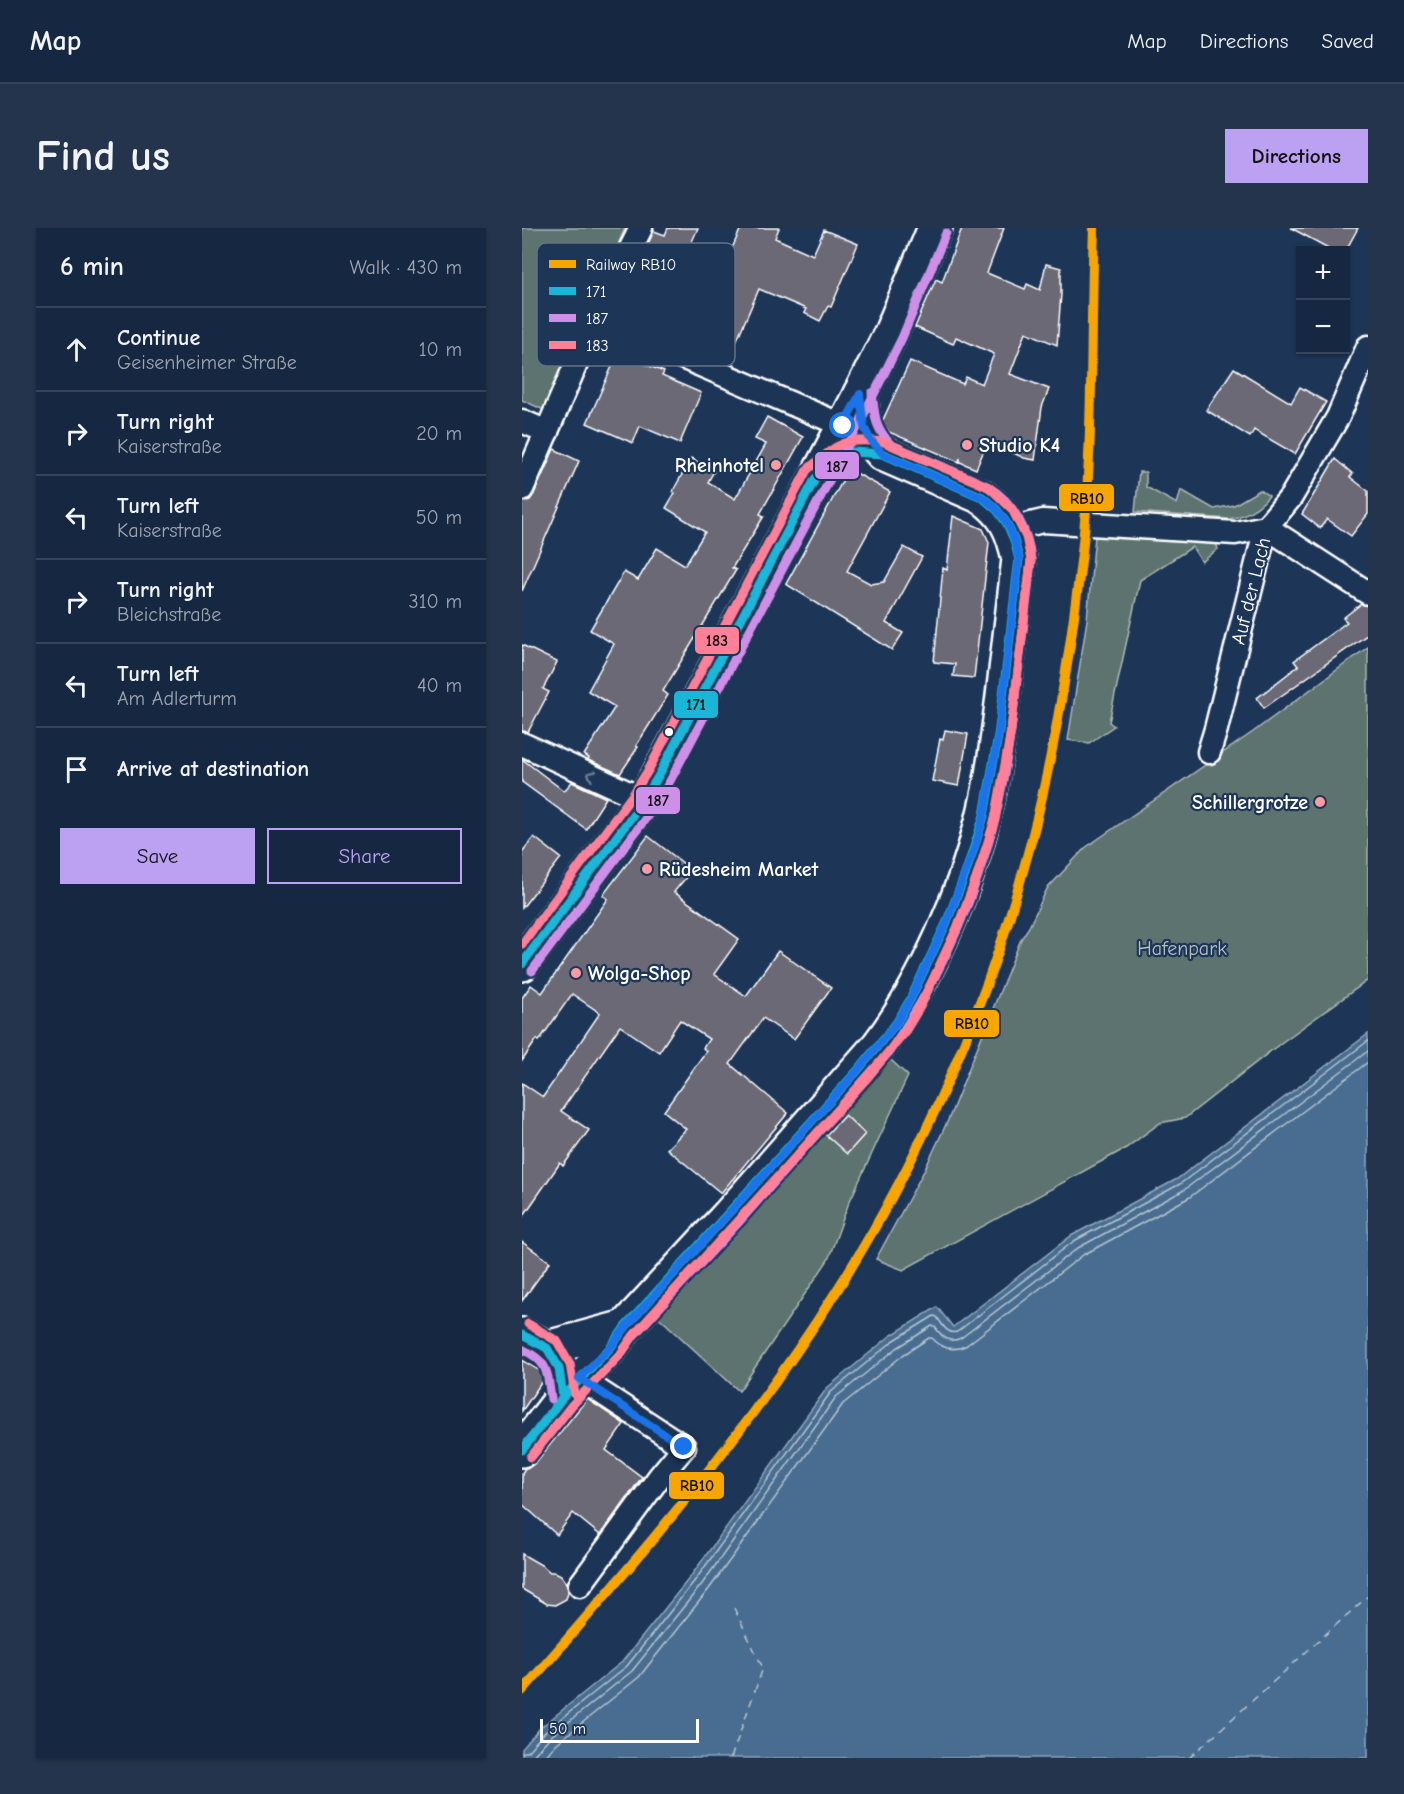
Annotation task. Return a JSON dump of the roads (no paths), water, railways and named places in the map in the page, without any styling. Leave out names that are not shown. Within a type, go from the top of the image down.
[{"type":"main road","points":[[522,964],[644,800],[860,394],[891,333],[935,228]]},
{"type":"main road","points":[[860,394],[864,427],[870,439],[883,454]]},
{"type":"main road","points":[[522,1450],[571,1387],[611,1347],[626,1327],[729,1215],[866,1061],[897,1022],[946,924],[977,841],[999,730],[1019,559],[1010,529],[1003,515],[982,497],[883,454],[853,452],[840,458],[815,479]]},
{"type":"main road","points":[[534,1341],[626,1327]]},
{"type":"main road","points":[[534,1341],[559,1368],[571,1387]]},
{"type":"street","points":[[634,243],[641,228]]},
{"type":"street","name":"Auf der Lach","points":[[1209,752],[1266,527],[1291,497],[1338,417],[1368,346]]},
{"type":"street","points":[[522,489],[575,366]]},
{"type":"street","points":[[703,366],[843,426]]},
{"type":"street","points":[[522,421],[547,432]]},
{"type":"street","points":[[1010,529],[1043,521],[1235,533],[1266,527],[1368,593]]},
{"type":"street","points":[[522,744],[644,800]]},
{"type":"street","points":[[571,1387],[684,1447],[580,1585]]},
{"type":"water","points":[[1368,1034],[1368,1758],[522,1758],[522,1749],[540,1728],[622,1662],[691,1576],[827,1388],[890,1336],[937,1307],[953,1327],[1071,1236],[1177,1179]]},
{"type":"rail line","name":"RB10","points":[[522,1691],[686,1499],[799,1348],[866,1243],[896,1189],[924,1133],[974,1019],[995,960],[1031,842],[1067,667],[1081,561],[1088,478],[1094,228]]},
{"type":"place","name":"Studio K4","points":[[967,445]]},
{"type":"place","name":"Rheinhotel","points":[[776,465]]},
{"type":"place","name":"Schillergrotze","points":[[1320,802]]},
{"type":"place","name":"Rüdesheim Market","points":[[647,869]]},
{"type":"place","name":"Wolga-Shop","points":[[576,973]]},
{"type":"park label","name":"Hafenpark","points":[[1182,948]]}]
